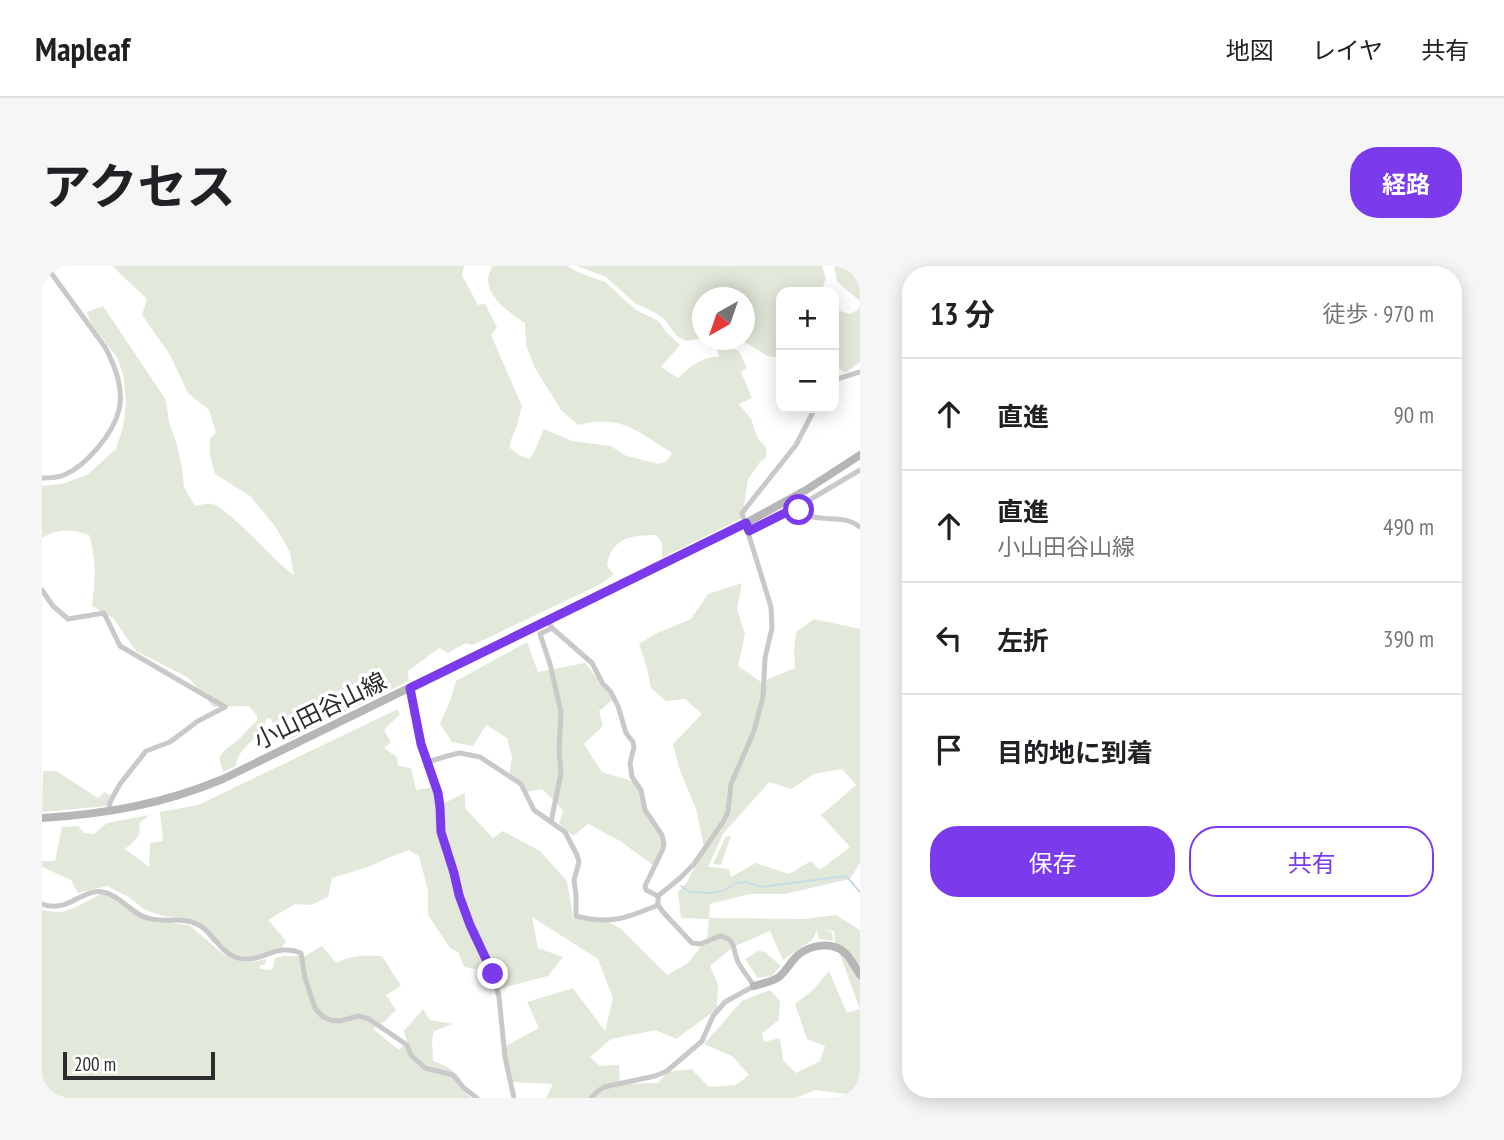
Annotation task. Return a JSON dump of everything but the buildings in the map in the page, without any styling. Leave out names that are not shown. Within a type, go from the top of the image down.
[{"type":"main road","name":"小山田谷山線","points":[[42,818],[109,812],[174,798],[223,779],[747,527],[860,455]]},
{"type":"main road","points":[[754,986],[780,976],[796,956],[819,945],[841,950],[852,961],[860,975]]},
{"type":"street","points":[[42,478],[64,475],[89,457],[109,432],[119,409],[118,378],[112,360],[46,266]]},
{"type":"street","points":[[839,378],[860,372]]},
{"type":"street","points":[[658,896],[694,864],[723,822],[728,812],[731,784],[754,731],[763,697],[765,658],[772,618],[768,594],[743,513],[796,445],[812,413]]},
{"type":"street","points":[[747,527],[796,508],[860,470]]},
{"type":"street","points":[[796,508],[814,518],[849,520],[860,527]]},
{"type":"street","points":[[42,590],[53,606],[68,619],[104,613],[120,646],[225,707],[198,721],[170,742],[146,751],[120,784],[110,802],[109,812]]},
{"type":"street","points":[[551,822],[561,773],[561,712],[540,634],[550,624],[592,663],[603,684],[611,692],[626,733],[633,742],[630,763],[632,777],[641,790],[645,810],[662,835],[664,844],[645,886],[646,890],[658,896]]},
{"type":"street","points":[[410,688],[421,744],[439,800],[441,832],[464,910],[493,974],[514,1098]]},
{"type":"street","points":[[428,762],[460,753],[480,757],[521,784],[534,810],[565,832],[579,862],[574,880],[576,916],[609,921],[627,918],[658,905]]},
{"type":"street","points":[[42,904],[54,908],[100,891],[115,897],[134,913],[147,918],[158,921],[191,921],[200,925],[220,947],[236,958],[255,959],[282,949],[301,953],[305,978],[315,1008],[322,1016],[340,1021],[359,1016],[369,1019],[407,1045],[411,1055],[425,1069],[453,1075],[477,1098]]},
{"type":"street","points":[[590,1098],[604,1087],[667,1071],[702,1041],[713,1016],[726,1002],[754,986],[737,960],[729,939],[720,936],[700,944],[692,943],[658,905],[658,896]]},
{"type":"green space","points":[[112,266],[464,266],[462,275],[478,305],[485,304],[497,327],[491,335],[522,406],[510,448],[530,459],[544,429],[572,441],[611,446],[624,455],[658,464],[667,461],[672,453],[628,427],[606,422],[578,425],[561,410],[535,368],[526,345],[525,323],[500,304],[491,292],[488,277],[492,266],[567,266],[605,282],[636,310],[661,324],[680,345],[661,367],[678,378],[696,363],[719,356],[718,350],[739,351],[747,368],[741,372],[752,398],[739,404],[751,419],[758,439],[767,450],[765,459],[748,479],[742,518],[662,558],[662,543],[656,535],[624,540],[613,549],[609,557],[607,566],[614,574],[601,584],[473,645],[466,643],[448,653],[439,648],[408,671],[409,681],[285,742],[278,737],[271,719],[267,718],[259,734],[240,754],[236,766],[223,772],[219,757],[257,720],[257,715],[248,706],[213,707],[187,677],[136,651],[113,618],[92,606],[95,570],[89,535],[65,530],[42,538],[42,486],[62,484],[87,475],[116,449],[123,427],[126,404],[124,378],[118,359],[91,323],[87,312],[103,306],[166,400],[184,487],[195,506],[210,504],[219,507],[294,575],[290,552],[275,526],[250,496],[215,474],[210,455],[210,438],[216,433],[209,410],[188,393],[170,355],[142,315],[147,299]]},
{"type":"green space","points":[[577,266],[822,266],[826,278],[823,287],[776,287],[776,357],[755,348],[755,287],[692,287],[692,340],[686,341],[677,336],[664,319],[635,303],[606,277]]},
{"type":"green space","points":[[834,266],[860,266],[860,301],[837,282]]},
{"type":"green space","points":[[860,302],[860,362],[845,373],[839,368],[839,311],[850,314],[859,309]]},
{"type":"green space","points":[[742,583],[737,609],[745,634],[738,666],[761,682],[795,668],[796,632],[814,619],[860,629],[860,863],[850,879],[785,894],[750,894],[710,904],[709,918],[804,919],[836,915],[860,930],[860,1009],[860,1096],[816,1090],[795,1098],[546,1098],[553,1084],[512,1082],[504,1047],[539,1028],[527,1002],[573,988],[605,1031],[613,998],[598,959],[532,917],[538,948],[563,957],[548,976],[495,990],[484,971],[464,967],[458,952],[450,948],[428,915],[428,891],[419,856],[409,850],[332,878],[328,897],[311,905],[295,904],[268,920],[286,941],[281,949],[253,957],[231,953],[212,942],[205,932],[187,919],[145,910],[129,897],[107,886],[78,893],[71,880],[42,867],[42,861],[55,861],[62,827],[78,826],[84,833],[94,834],[107,823],[149,815],[139,824],[140,832],[125,849],[149,867],[150,843],[163,841],[160,812],[198,805],[398,709],[400,714],[384,730],[391,742],[384,748],[397,757],[398,766],[411,768],[416,790],[435,787],[438,806],[465,793],[465,808],[493,838],[503,831],[540,851],[567,881],[573,918],[603,919],[621,929],[667,975],[688,963],[707,939],[709,919],[681,918],[678,892],[688,881],[704,847],[696,809],[680,771],[673,744],[702,714],[685,699],[666,701],[651,688],[639,644],[657,633],[691,619],[708,594]],"holes":[[[842,769],[856,785],[821,815],[850,847],[820,870],[811,861],[789,874],[756,863],[731,877],[729,869],[708,867],[723,834],[769,782],[791,789],[814,774]],[[821,929],[834,931],[835,941],[860,1009],[847,1013],[829,971],[813,990],[795,1004],[807,1039],[825,1046],[820,1061],[796,1073],[783,1060],[780,1038],[764,1042],[762,1033],[779,1020],[780,1001],[770,990],[742,1001],[704,1044],[732,1056],[749,1075],[736,1085],[709,1087],[691,1069],[667,1072],[658,1083],[620,1084],[619,1065],[600,1066],[590,1057],[611,1039],[656,1030],[676,1039],[717,1009],[718,985],[710,966],[733,947],[770,931],[783,960],[812,940],[817,930],[819,939],[833,941],[832,932]]]},
{"type":"green space","points":[[527,642],[538,672],[585,663],[614,699],[599,711],[603,726],[584,744],[602,772],[635,782],[648,813],[663,835],[665,851],[653,865],[620,841],[588,824],[573,836],[559,824],[563,810],[542,789],[526,792],[509,777],[512,757],[507,738],[486,725],[473,746],[452,742],[440,724],[456,681]]},
{"type":"green space","points":[[43,771],[56,771],[98,798],[104,792],[111,795],[107,806],[42,812]]},
{"type":"green space","points":[[726,836],[731,836],[721,865],[713,864]]},
{"type":"green space","points":[[108,890],[144,914],[189,925],[223,954],[239,961],[267,959],[260,969],[272,970],[275,958],[305,956],[322,946],[336,963],[359,956],[382,956],[401,986],[386,995],[396,1010],[373,1029],[399,1050],[407,1042],[404,1031],[423,1009],[430,1020],[453,1024],[434,1031],[433,1061],[456,1074],[471,1098],[52,1098],[52,1092],[48,1098],[42,1098],[42,910],[60,912],[70,909]]},
{"type":"green space","points":[[758,951],[765,952],[781,966],[772,976],[758,978],[745,959]]},
{"type":"waterway","points":[[681,886],[690,892],[711,893],[723,891],[737,883],[746,882],[761,887],[846,876],[860,892]]},
{"type":"route","points":[[493,974],[459,895],[441,832],[438,793],[421,744],[410,688],[746,523],[749,531],[791,510],[799,510]]}]
